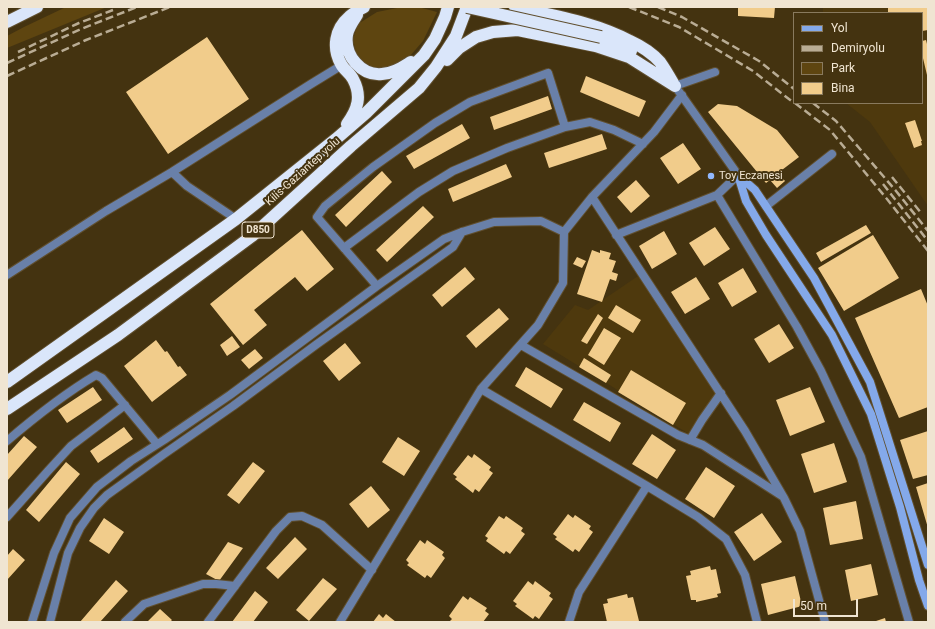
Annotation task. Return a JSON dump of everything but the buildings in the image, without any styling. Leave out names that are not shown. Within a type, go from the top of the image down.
[{"type":"highway","points":[[7,22],[37,7]]},
{"type":"highway","name":"Kilis-Gaziantep yolu","points":[[7,382],[236,219],[336,139],[366,113],[424,55],[435,39],[448,7]]},
{"type":"highway","points":[[467,7],[600,37],[634,52],[654,66],[678,90]]},
{"type":"highway","name":"Kilis-Gaziantep yolu","points":[[7,409],[118,335],[252,236],[351,146],[419,88],[436,68],[456,36],[467,7]]},
{"type":"highway","points":[[514,7],[584,22],[606,29],[643,47],[659,62],[678,90]]},
{"type":"highway","points":[[530,7],[554,16]]},
{"type":"highway","points":[[363,8],[351,23],[347,34],[347,45],[350,56],[358,66],[369,72],[380,74],[394,72],[424,55]]},
{"type":"highway","points":[[336,139],[354,115],[358,101],[357,90],[352,78],[342,65],[336,52],[336,40],[341,25],[349,16],[363,8]]},
{"type":"highway","points":[[419,88],[459,48],[476,37],[493,32],[518,30],[596,46],[629,57],[678,90]]},
{"type":"street","points":[[7,275],[106,211],[172,172],[342,65]]},
{"type":"street","points":[[340,622],[481,389],[522,345],[538,325],[563,283],[564,232],[592,197],[654,132],[678,90],[715,72]]},
{"type":"street","points":[[377,286],[317,217],[325,206],[373,167],[428,127],[470,102],[548,73],[565,127]]},
{"type":"street","points":[[678,90],[738,175],[755,190],[814,278],[870,382],[928,565]]},
{"type":"street","points":[[344,248],[419,192],[453,171],[507,148],[565,127],[590,122],[614,130],[643,144]]},
{"type":"street","points":[[766,206],[832,154]]},
{"type":"street","points":[[172,172],[187,186],[236,219]]},
{"type":"street","points":[[616,235],[717,195],[738,175]]},
{"type":"street","points":[[738,175],[746,201],[766,235],[832,335],[872,414],[900,508],[919,580],[928,606]]},
{"type":"street","points":[[717,195],[798,327],[821,371],[861,458],[909,622]]},
{"type":"street","points":[[592,197],[721,393],[784,498],[800,531],[825,622]]},
{"type":"street","points":[[32,622],[54,553],[70,518],[97,487],[131,461],[230,395],[377,286],[444,239],[494,222],[541,220],[564,232]]},
{"type":"street","points":[[50,622],[68,553],[80,528],[90,513],[107,495],[233,406],[453,246],[462,232]]},
{"type":"street","points":[[522,345],[678,435],[703,445],[784,498]]},
{"type":"street","points":[[7,441],[74,388],[96,375],[102,378],[112,392],[125,405],[157,444]]},
{"type":"street","points":[[481,389],[698,517],[726,539],[745,575],[757,622]]},
{"type":"street","points":[[690,440],[721,393]]},
{"type":"street","points":[[7,517],[72,446],[125,405]]},
{"type":"street","points":[[569,622],[579,592],[647,486]]},
{"type":"street","points":[[208,622],[276,531],[290,517],[302,516],[322,525],[372,570]]},
{"type":"street","points":[[125,622],[144,604],[203,584],[235,586]]},
{"type":"shaded area","points":[[823,7],[928,7],[928,206],[870,122],[847,104],[923,104],[923,12],[823,12]]},
{"type":"shaded area","points":[[638,276],[718,390],[689,434],[543,344],[575,305],[588,310]]},
{"type":"green space","points":[[66,7],[107,7],[7,48],[7,36]]},
{"type":"green space","points":[[402,7],[422,8],[437,12],[423,41],[403,64],[383,71],[367,66],[356,53],[353,39],[358,24],[377,12]]},
{"type":"railway","points":[[7,63],[81,29],[137,7]]},
{"type":"railway","points":[[7,76],[86,40],[170,7]]},
{"type":"railway","points":[[629,7],[679,27],[753,71],[793,102]]},
{"type":"railway","points":[[658,7],[682,17],[759,61],[793,88]]},
{"type":"railway","points":[[18,52],[79,23],[113,10]]},
{"type":"railway","points":[[796,104],[830,130],[928,251]]},
{"type":"railway","points":[[814,104],[836,121],[928,231]]},
{"type":"railway","points":[[892,177],[922,214]]},
{"type":"railway","points":[[883,184],[928,241]]},
{"type":"place","name":"Toy Eczanesi","points":[[711,176]]}]
